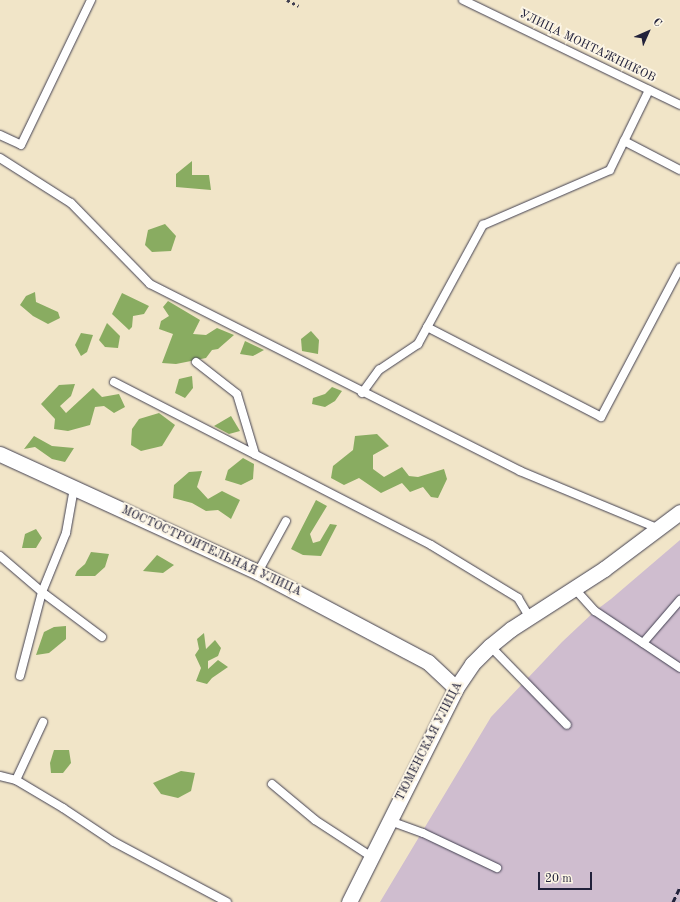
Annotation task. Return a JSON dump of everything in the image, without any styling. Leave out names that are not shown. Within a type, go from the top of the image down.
[{"type":"street","name":"МОСТОСТРОИТЕЛЬНАЯ УЛИЦА","points":[[0,454],[258,572],[428,662],[456,688]]},
{"type":"street","name":"ТЮМЕНСКАЯ УЛИЦА","points":[[349,902],[456,688],[472,664],[490,646],[511,629],[604,569],[680,512]]},
{"type":"lane","points":[[0,135],[21,145],[91,0]]},
{"type":"lane","name":"УЛИЦА МОНТАЖНИКОВ","points":[[463,0],[680,105]]},
{"type":"lane","points":[[362,393],[379,370],[418,344],[483,225],[610,170],[649,90]]},
{"type":"lane","points":[[624,141],[680,170]]},
{"type":"lane","points":[[0,158],[71,203],[150,284],[362,393],[520,471],[657,528]]},
{"type":"lane","points":[[428,326],[601,417],[680,268]]},
{"type":"lane","points":[[196,362],[237,394],[255,454]]},
{"type":"lane","points":[[114,382],[431,545],[518,598],[530,618]]},
{"type":"lane","points":[[20,676],[42,592],[66,533],[74,488]]},
{"type":"lane","points":[[258,572],[286,521]]},
{"type":"lane","points":[[0,556],[42,592],[102,637]]},
{"type":"lane","points":[[574,588],[595,611],[680,668]]},
{"type":"lane","points":[[643,643],[680,600]]},
{"type":"lane","points":[[490,646],[566,725]]},
{"type":"lane","points":[[16,780],[42,722]]},
{"type":"lane","points":[[0,776],[16,780],[114,842],[227,902]]},
{"type":"lane","points":[[272,784],[315,820],[372,857]]},
{"type":"lane","points":[[390,821],[423,833],[497,868]]},
{"type":"path","points":[[287,0],[299,6]]},
{"type":"shaded area","points":[[680,540],[680,902],[380,902],[491,717],[562,642],[595,611]]},
{"type":"green space","points":[[192,161],[192,175],[209,175],[211,190],[176,187],[176,174]]},
{"type":"green space","points":[[165,224],[176,236],[171,251],[152,252],[145,245],[148,230]]},
{"type":"green space","points":[[35,292],[36,302],[58,312],[60,318],[48,324],[33,316],[20,305],[26,296]]},
{"type":"green space","points":[[122,293],[149,306],[144,314],[133,316],[132,327],[129,330],[112,314]]},
{"type":"green space","points":[[168,301],[200,320],[193,334],[206,335],[217,328],[234,335],[218,349],[212,350],[206,358],[176,364],[162,363],[173,334],[159,329],[161,321],[169,316],[163,307]]},
{"type":"green space","points":[[107,323],[120,336],[118,348],[105,347],[99,340]]},
{"type":"green space","points":[[311,331],[319,340],[318,354],[302,351],[301,339]]},
{"type":"green space","points":[[81,333],[93,335],[87,352],[81,356],[75,345]]},
{"type":"green space","points":[[245,341],[264,350],[253,356],[240,354]]},
{"type":"green space","points":[[192,376],[193,388],[185,398],[175,393],[179,379]]},
{"type":"green space","points":[[75,384],[71,396],[60,406],[66,413],[93,388],[102,397],[119,394],[125,407],[114,413],[104,406],[95,407],[90,425],[68,431],[54,429],[55,419],[41,404],[59,385]]},
{"type":"green space","points":[[332,387],[342,391],[335,401],[325,407],[312,404],[313,398],[325,394]]},
{"type":"green space","points":[[159,413],[175,425],[162,446],[141,451],[131,445],[132,429],[139,419]]},
{"type":"green space","points":[[231,416],[240,431],[229,434],[214,426]]},
{"type":"green space","points":[[377,434],[389,446],[373,455],[373,469],[384,477],[402,467],[409,476],[418,477],[444,469],[447,479],[438,498],[431,497],[423,487],[410,492],[402,483],[381,493],[359,478],[344,485],[331,478],[333,466],[353,450],[355,436]]},
{"type":"green space","points":[[34,436],[52,446],[74,448],[65,462],[52,459],[35,447],[24,449]]},
{"type":"green space","points":[[243,458],[254,464],[253,479],[241,485],[225,480],[228,470]]},
{"type":"green space","points":[[202,471],[197,487],[208,499],[222,491],[240,500],[231,519],[218,510],[206,511],[192,503],[173,498],[174,485],[189,472]]},
{"type":"green space","points":[[316,500],[327,506],[310,534],[313,543],[320,541],[330,524],[337,525],[321,556],[303,555],[291,549]]},
{"type":"green space","points":[[36,529],[42,538],[36,548],[22,548],[25,534]]},
{"type":"green space","points":[[91,552],[109,554],[105,567],[95,576],[75,576],[77,571],[85,564]]},
{"type":"green space","points":[[157,555],[174,565],[163,573],[143,571]]},
{"type":"green space","points":[[66,626],[66,639],[49,653],[36,655],[44,632],[54,627]]},
{"type":"green space","points":[[204,633],[206,649],[215,640],[221,648],[218,656],[208,661],[208,669],[218,660],[228,667],[212,678],[207,684],[196,681],[201,668],[195,655],[199,649],[197,639]]},
{"type":"green space","points":[[54,750],[69,750],[71,763],[63,773],[51,773],[50,763]]},
{"type":"green space","points":[[181,771],[195,773],[191,791],[178,798],[161,794],[153,783]]},
{"type":"railway","points":[[673,902],[680,887]]}]
